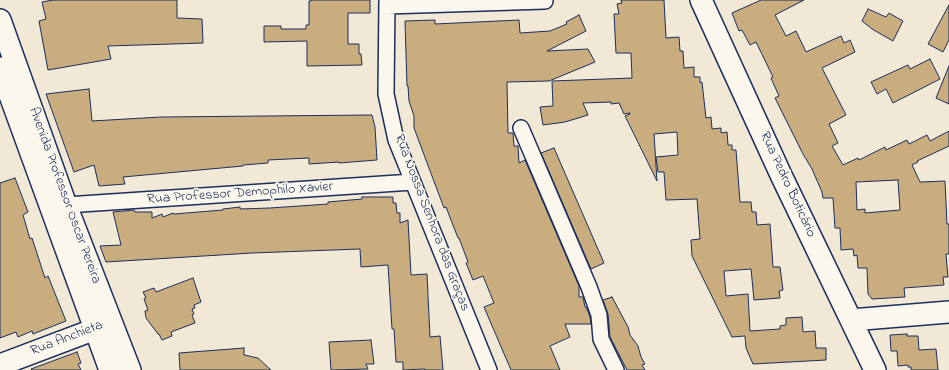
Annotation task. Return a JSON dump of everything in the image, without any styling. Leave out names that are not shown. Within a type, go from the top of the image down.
[{"type":"main road","name":"Rua Pedro Boticário","points":[[701,0],[781,175],[875,370]]},
{"type":"main road","name":"Avenida Professor Oscar Pereira","points":[[0,20],[4,59],[103,326],[130,370]]},
{"type":"main road","name":"Avenida Professor Oscar Pereira","points":[[4,59],[66,205],[103,326],[110,370]]},
{"type":"main road","points":[[851,320],[949,312]]},
{"type":"main road","name":"Rua Anchieta","points":[[0,365],[103,326]]},
{"type":"street","points":[[387,3],[545,2]]},
{"type":"street","name":"Rua Nossa Senhora das Graças","points":[[387,3],[386,94],[396,140],[489,370]]},
{"type":"street","points":[[522,128],[589,287],[599,315],[601,339],[616,370]]},
{"type":"street","name":"Rua Professor Demophilo Xavier","points":[[66,205],[414,182]]},
{"type":"building","points":[[53,0],[177,0],[177,18],[202,19],[203,43],[108,46],[111,59],[48,70],[39,21],[46,19],[42,2]]},
{"type":"building","points":[[370,0],[370,13],[348,13],[348,44],[359,44],[359,54],[361,54],[362,65],[307,66],[307,41],[264,42],[264,26],[281,26],[281,29],[306,29],[306,25],[309,25],[309,1]]},
{"type":"building","points":[[621,0],[664,0],[666,38],[679,37],[680,51],[683,51],[684,68],[694,67],[694,77],[700,77],[700,83],[702,82],[706,118],[711,117],[712,129],[721,128],[721,133],[727,132],[728,145],[732,145],[732,150],[736,150],[740,202],[751,202],[752,212],[756,212],[757,225],[770,224],[773,267],[780,267],[783,290],[779,291],[780,298],[754,300],[751,269],[724,271],[726,296],[748,294],[750,331],[780,329],[780,326],[786,325],[786,318],[802,317],[803,332],[815,331],[816,348],[826,348],[826,360],[753,364],[746,348],[745,336],[732,337],[692,256],[691,240],[700,239],[697,199],[666,200],[664,172],[658,172],[656,157],[678,155],[677,132],[654,134],[657,181],[625,116],[630,113],[624,114],[619,103],[583,103],[588,115],[565,122],[543,125],[540,107],[553,106],[552,81],[632,78],[631,53],[616,53],[614,14],[619,14],[617,4],[622,3]]},
{"type":"building","points":[[761,0],[804,0],[775,15],[786,36],[796,31],[806,52],[841,36],[844,43],[850,40],[855,52],[822,68],[846,115],[829,124],[838,143],[832,146],[843,165],[858,158],[859,160],[885,147],[886,150],[907,140],[909,144],[927,135],[930,141],[949,131],[949,146],[917,161],[918,162],[912,165],[920,182],[945,181],[947,224],[949,224],[949,254],[946,254],[948,277],[943,277],[944,285],[904,288],[905,297],[872,299],[868,294],[867,268],[858,268],[857,255],[854,256],[853,249],[841,250],[840,228],[835,228],[833,198],[823,198],[812,169],[775,98],[779,96],[771,78],[773,77],[756,42],[750,45],[742,30],[739,31],[732,13]],"holes":[[[898,180],[900,210],[865,213],[865,209],[857,210],[856,182]]]},
{"type":"building","points":[[949,5],[949,40],[943,52],[928,44]]},
{"type":"building","points":[[868,9],[886,17],[889,13],[903,21],[893,41],[872,29],[862,21]]},
{"type":"building","points":[[579,15],[586,31],[547,51],[588,49],[595,62],[549,81],[507,82],[508,133],[513,133],[514,146],[518,146],[519,163],[525,160],[579,286],[579,297],[583,297],[591,324],[565,324],[570,337],[550,346],[560,370],[511,370],[484,307],[494,303],[483,276],[473,280],[466,263],[468,262],[459,238],[446,207],[444,208],[414,128],[414,116],[409,101],[407,86],[405,21],[435,20],[435,24],[519,20],[520,33],[550,31],[567,24],[566,22]]},
{"type":"building","points":[[930,59],[940,79],[893,103],[886,89],[877,94],[871,82],[908,65],[910,69]]},
{"type":"building","points":[[949,66],[949,104],[936,98]]},
{"type":"building","points":[[89,89],[92,121],[161,117],[372,115],[375,127],[377,160],[309,164],[309,158],[268,160],[268,163],[243,166],[123,177],[125,184],[99,186],[94,165],[74,172],[46,94]]},
{"type":"building","points":[[554,148],[604,263],[591,269],[541,153]]},
{"type":"building","points":[[15,178],[28,212],[23,215],[30,239],[32,238],[45,278],[48,276],[66,321],[33,334],[32,331],[18,337],[16,332],[0,338],[0,183]]},
{"type":"building","points":[[362,197],[393,197],[393,203],[396,203],[397,213],[400,213],[400,223],[408,220],[411,275],[427,274],[430,337],[440,336],[443,370],[403,370],[403,362],[396,362],[394,329],[392,329],[388,265],[361,267],[360,249],[252,253],[106,262],[100,246],[121,245],[113,212],[134,210],[135,212],[152,212],[152,218],[162,214],[163,217],[173,213],[223,210],[240,207],[240,209],[270,208],[328,204],[328,202],[362,199]]},
{"type":"building","points":[[193,278],[201,302],[194,305],[195,308],[192,309],[194,314],[192,315],[195,323],[171,332],[172,336],[162,340],[146,318],[145,311],[148,310],[144,299],[146,298],[143,292],[154,288],[156,292]]},
{"type":"building","points":[[612,297],[628,327],[630,335],[638,346],[645,364],[642,365],[645,370],[627,370],[610,337],[608,314],[603,300]]},
{"type":"building","points":[[907,334],[907,336],[918,336],[919,350],[936,349],[938,370],[911,370],[911,367],[908,367],[908,365],[898,366],[897,351],[891,351],[890,335]]},
{"type":"building","points":[[371,340],[374,364],[366,364],[368,369],[331,370],[329,342]]},
{"type":"building","points":[[244,348],[244,355],[258,358],[271,370],[180,370],[179,353]]},
{"type":"building","points":[[77,352],[81,363],[78,364],[81,370],[31,369]]}]
